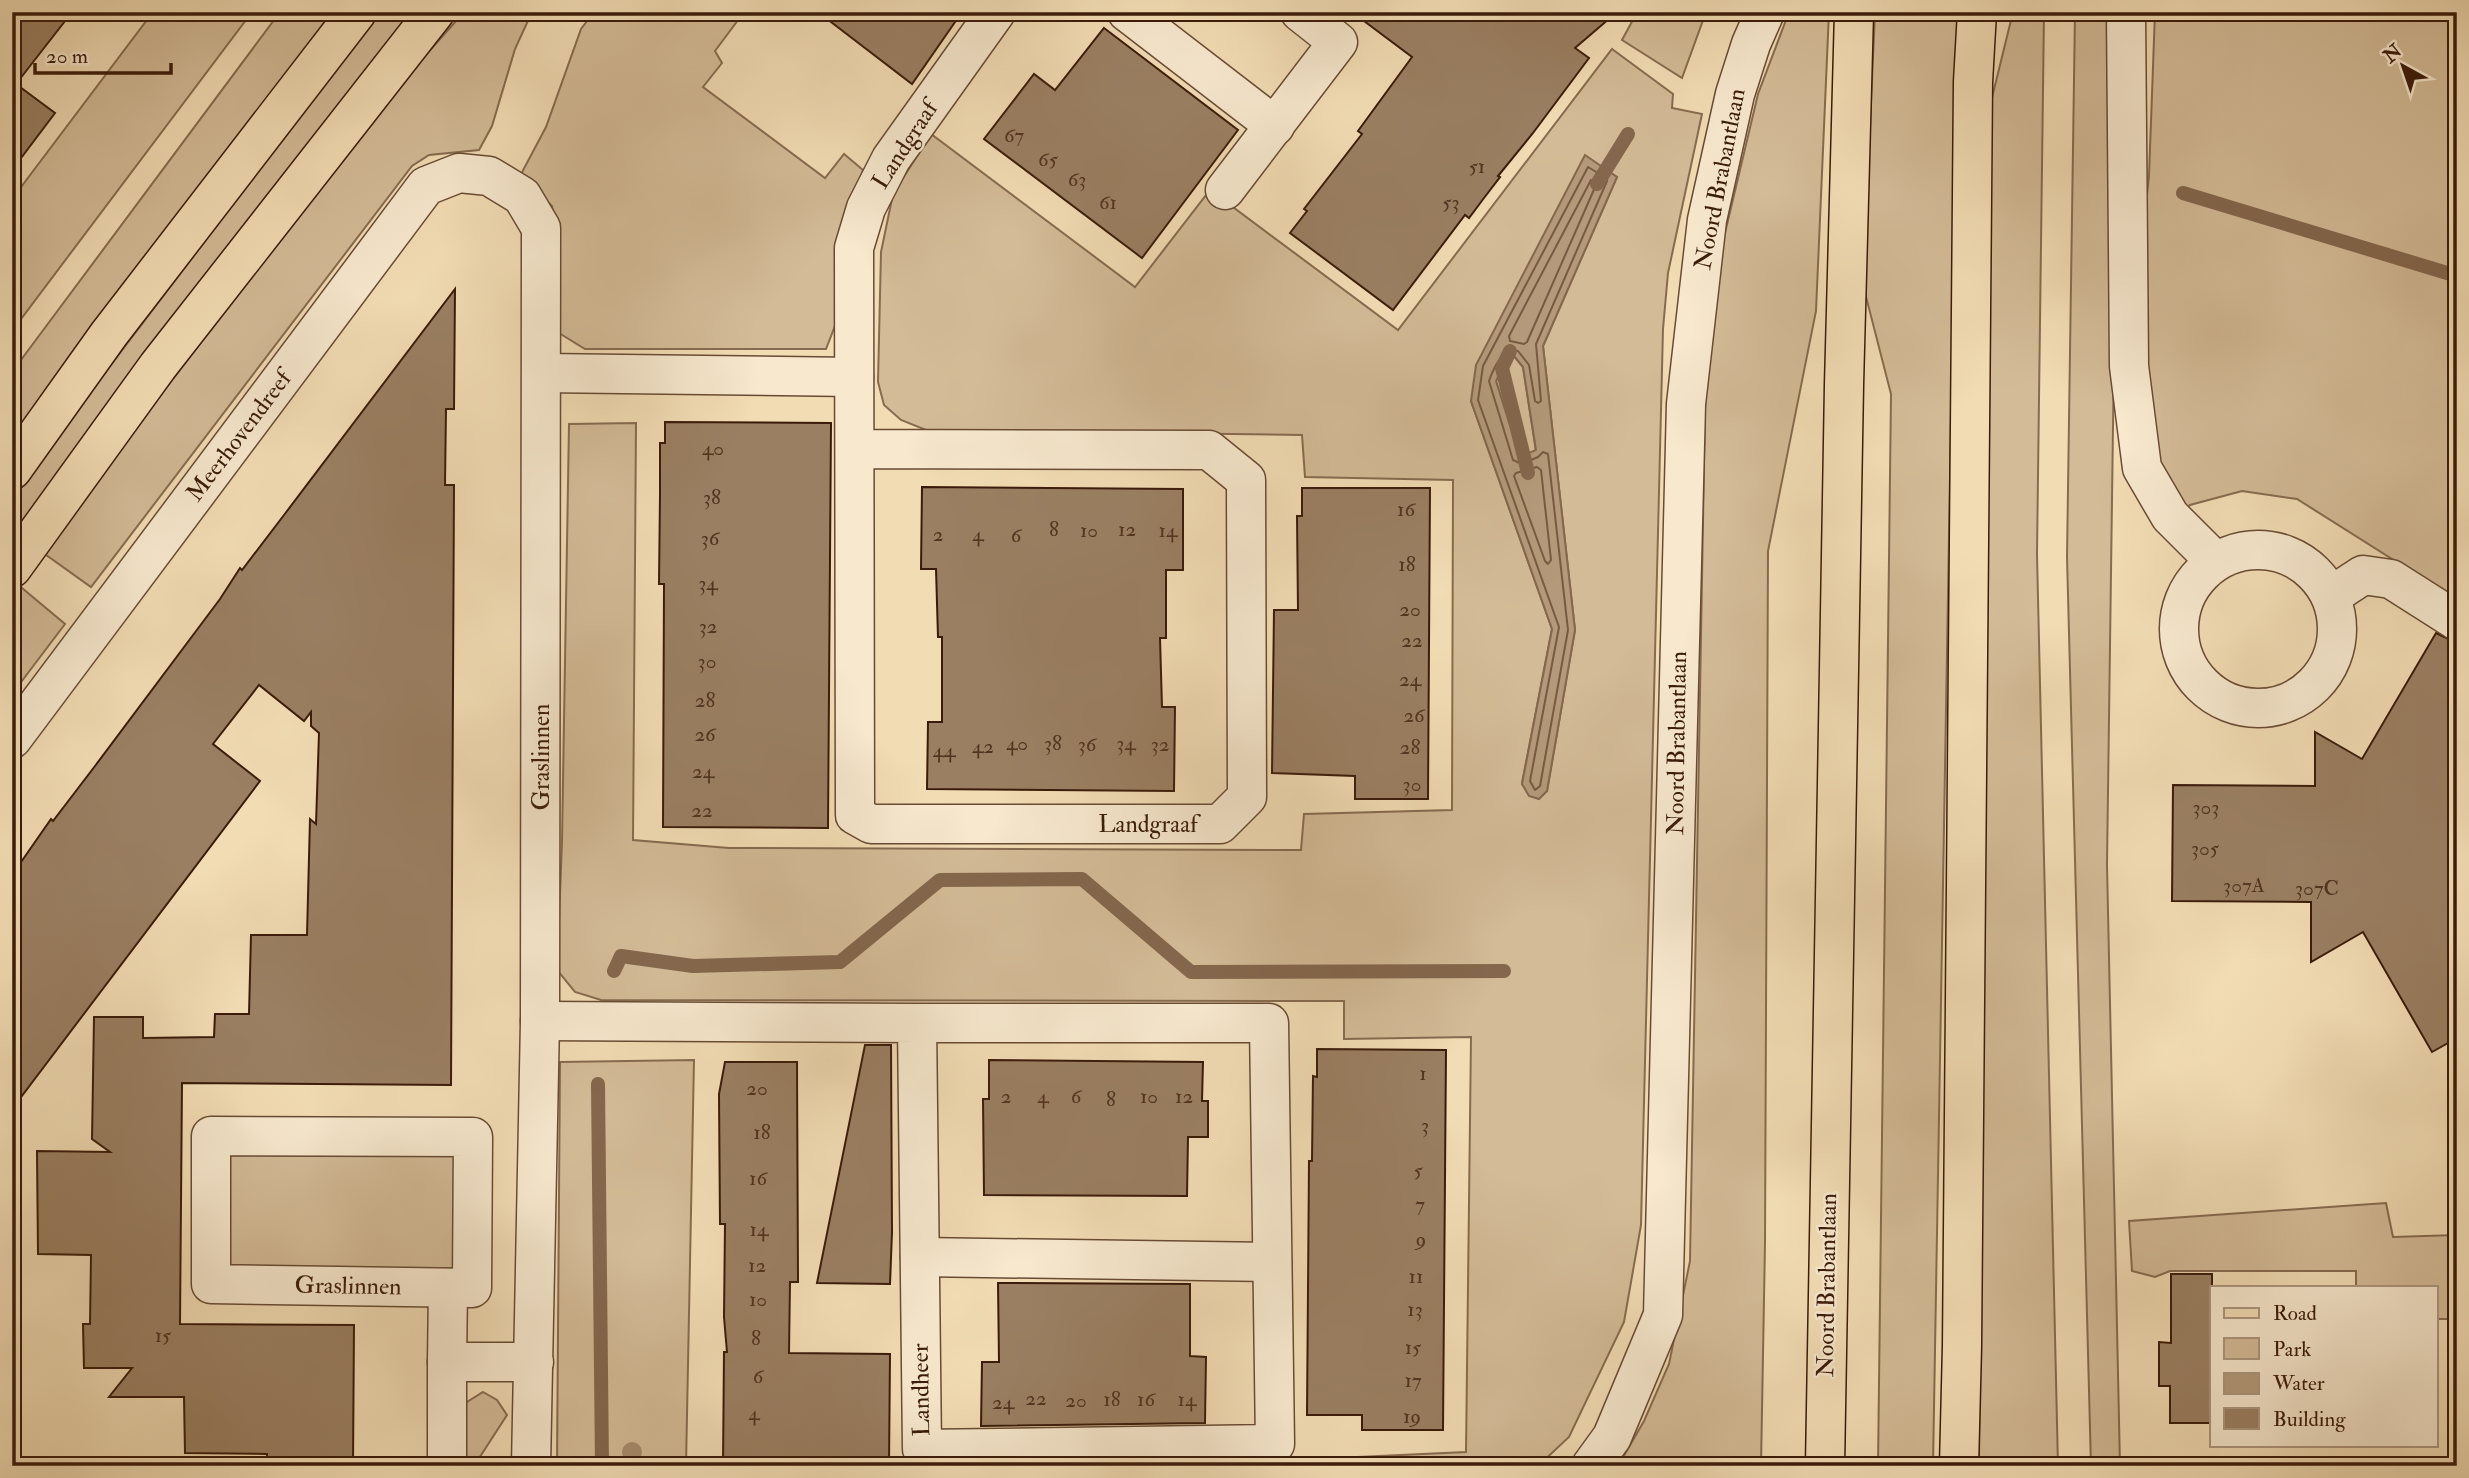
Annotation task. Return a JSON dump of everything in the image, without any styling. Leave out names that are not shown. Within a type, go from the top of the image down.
[{"type":"main road","points":[[12,470],[109,334],[357,12]]},
{"type":"main road","points":[[12,568],[158,366],[435,12]]},
{"type":"main road","name":"Noord Brabantlaan","points":[[1825,1466],[1844,385],[1854,12]]},
{"type":"main road","points":[[1959,1466],[1972,96],[1978,12]]},
{"type":"street","name":"Landgraaf","points":[[855,449],[1209,450],[1246,480],[1247,797],[1220,824],[871,824],[855,815],[854,248],[866,208],[891,159],[996,12]]},
{"type":"street","points":[[1126,12],[1275,126]]},
{"type":"street","points":[[1225,190],[1338,42],[1300,12]]},
{"type":"street","name":"Noord Brabantlaan","points":[[1591,1466],[1612,1437],[1662,1315],[1686,404],[1707,220],[1735,94],[1751,44],[1765,12]]},
{"type":"street","points":[[2126,12],[2129,366],[2142,468],[2170,516],[2215,561]]},
{"type":"street","name":"Meerhovendreef","points":[[12,739],[426,186],[459,173],[489,176]]},
{"type":"street","name":"Graslinnen","points":[[489,176],[522,196],[541,228],[540,1021],[531,1466]]},
{"type":"street","points":[[542,373],[854,377]]},
{"type":"street","points":[[2267,550],[2294,557],[2316,573],[2331,596],[2338,622],[2336,647],[2326,671],[2309,690],[2287,704],[2262,709],[2236,706],[2213,695],[2194,677],[2182,654],[2178,628],[2183,603],[2195,580],[2215,561],[2240,551],[2267,550]]},
{"type":"street","points":[[2331,596],[2364,575],[2390,579],[2457,621]]},
{"type":"street","name":"Landheer","points":[[540,1021],[1269,1023],[1275,1444],[922,1449],[917,1023]]},
{"type":"street","name":"Graslinnen","points":[[211,1136],[473,1137],[472,1289],[448,1288],[211,1284],[211,1136]]},
{"type":"street","points":[[920,1258],[1272,1262]]},
{"type":"street","points":[[447,1466],[448,1288]]},
{"type":"street","points":[[447,1362],[534,1362]]},
{"type":"green space","points":[[153,12],[252,12],[12,331],[12,199]]},
{"type":"green space","points":[[280,12],[334,12],[12,448],[12,372]]},
{"type":"green space","points":[[379,12],[416,12],[24,531],[12,523],[12,495]]},
{"type":"green space","points":[[464,12],[532,12],[515,49],[492,126],[479,150],[429,155],[412,166],[91,587],[42,552],[375,112]]},
{"type":"green space","points":[[594,12],[744,12],[715,51],[722,63],[703,87],[825,178],[844,154],[863,170],[839,251],[838,318],[826,349],[585,349],[559,333],[560,262],[552,206],[520,176],[546,127],[581,29]]},
{"type":"green space","points":[[1626,12],[1706,12],[1682,78],[1622,40],[1634,18]]},
{"type":"green space","points":[[1789,12],[1829,12],[1816,311],[1768,551],[1765,1243],[1761,1466],[1618,1466],[1644,1421],[1669,1364],[1690,1261],[1705,408],[1714,293],[1725,233],[1758,94]]},
{"type":"green space","points":[[1875,12],[1958,12],[1933,1466],[1878,1466],[1891,394],[1863,285]]},
{"type":"green space","points":[[2013,12],[2044,12],[2037,554],[2058,1466],[1979,1466],[1988,114]]},
{"type":"green space","points":[[2075,12],[2109,12],[2114,354],[2107,865],[2120,1466],[2091,1466],[2067,557]]},
{"type":"green space","points":[[2155,12],[2457,12],[2457,286],[2453,286],[2457,288],[2457,600],[2297,499],[2242,491],[2190,505],[2165,528],[2144,507],[2141,251],[2149,176]]},
{"type":"green space","points":[[1612,49],[1673,94],[1672,108],[1702,114],[1668,273],[1663,329],[1641,1225],[1624,1322],[1569,1437],[1538,1466],[1158,1466],[1466,1452],[1471,1037],[1344,1039],[1344,1001],[601,1000],[575,992],[557,970],[562,842],[569,424],[636,423],[633,840],[729,848],[1301,850],[1304,814],[1452,810],[1453,480],[1305,477],[1302,435],[926,430],[901,420],[884,405],[878,382],[881,252],[893,194],[931,134],[1135,287],[1210,190],[1398,330]],"holes":[[[1606,170],[1617,177],[1543,346],[1575,630],[1547,791],[1522,783],[1552,629],[1471,401]]]},
{"type":"green space","points":[[1514,356],[1523,367],[1536,451],[1519,457],[1496,381],[1505,363]]},
{"type":"green space","points":[[16,583],[65,624],[12,694],[12,588]]},
{"type":"green space","points":[[694,1060],[686,1466],[557,1466],[560,1062]]},
{"type":"green space","points":[[449,1151],[464,1162],[459,1267],[450,1279],[230,1274],[225,1155]]},
{"type":"green space","points":[[2386,1203],[2393,1237],[2457,1235],[2457,1319],[2438,1319],[2438,1286],[2356,1286],[2356,1271],[2170,1271],[2155,1277],[2132,1271],[2129,1221]]},
{"type":"green space","points":[[483,1392],[497,1400],[507,1415],[474,1466],[458,1466],[459,1407]]},
{"type":"water","points":[[1585,155],[1617,177],[1543,346],[1575,630],[1547,791],[1539,799],[1529,796],[1522,784],[1552,629],[1471,401],[1476,365]],"holes":[[[1514,356],[1523,367],[1536,450],[1520,457],[1496,381],[1505,363]]]},
{"type":"building","points":[[12,12],[72,12],[16,84],[55,113],[12,170]]},
{"type":"building","points":[[818,12],[962,12],[912,84]]},
{"type":"building","points":[[1352,12],[1617,12],[1575,48],[1589,58],[1469,218],[1465,215],[1393,310],[1290,233],[1307,211],[1304,209],[1362,134],[1358,131],[1412,57]]},
{"type":"building","points":[[1104,28],[1238,130],[1142,258],[984,139],[1034,74],[1055,90]]},
{"type":"building","points":[[455,289],[454,409],[446,409],[445,485],[454,485],[451,1085],[182,1083],[180,1324],[354,1325],[353,1466],[317,1466],[317,1460],[267,1459],[267,1454],[185,1453],[184,1397],[109,1397],[132,1368],[84,1368],[83,1324],[90,1324],[91,1255],[38,1254],[37,1151],[110,1152],[92,1139],[94,1017],[143,1017],[143,1038],[214,1037],[215,1014],[249,1014],[251,935],[307,935],[310,819],[316,824],[319,733],[311,726],[311,712],[304,721],[259,685],[213,744],[260,781],[12,1109],[12,875],[51,819],[53,821],[220,599],[240,568],[242,570]]},
{"type":"building","points":[[665,422],[831,423],[828,828],[663,827],[664,584],[659,584],[660,443],[665,443]]},
{"type":"building","points":[[922,487],[1183,489],[1183,570],[1166,570],[1166,638],[1160,638],[1162,707],[1175,707],[1174,791],[927,789],[928,722],[942,722],[942,637],[938,637],[936,569],[921,569]]},
{"type":"building","points":[[1302,488],[1430,488],[1428,799],[1355,799],[1355,776],[1272,773],[1274,610],[1298,610],[1297,516],[1302,516]]},
{"type":"building","points":[[2436,633],[2457,643],[2457,1038],[2432,1052],[2363,932],[2311,962],[2311,902],[2172,901],[2173,785],[2315,786],[2315,732],[2362,759]]},
{"type":"building","points":[[865,1045],[891,1045],[890,1284],[817,1283]]},
{"type":"building","points":[[1317,1049],[1446,1050],[1443,1430],[1362,1430],[1362,1415],[1307,1415],[1309,1161],[1312,1161],[1313,1076],[1317,1077]]},
{"type":"building","points":[[989,1060],[1203,1062],[1202,1101],[1208,1101],[1208,1137],[1188,1137],[1187,1196],[984,1195],[983,1099],[989,1099]]},
{"type":"building","points":[[725,1062],[797,1062],[798,1282],[790,1282],[789,1353],[890,1354],[889,1466],[723,1466],[724,1352],[727,1352],[724,1317],[725,1224],[720,1224],[719,1094]]},
{"type":"building","points":[[2171,1274],[2212,1274],[2210,1423],[2170,1423],[2170,1386],[2159,1386],[2159,1342],[2171,1343]]},
{"type":"building","points":[[998,1283],[1190,1284],[1190,1356],[1206,1357],[1205,1423],[981,1426],[982,1362],[999,1362]]},
{"type":"waterway","points":[[1597,184],[1628,134]]},
{"type":"waterway","points":[[2183,193],[2457,276]]},
{"type":"waterway","points":[[1510,351],[1502,368],[1528,473]]},
{"type":"waterway","points":[[614,971],[621,956],[693,966],[840,962],[940,880],[1082,879],[1191,972],[1504,971]]},
{"type":"waterway","points":[[598,1084],[602,1466]]}]
